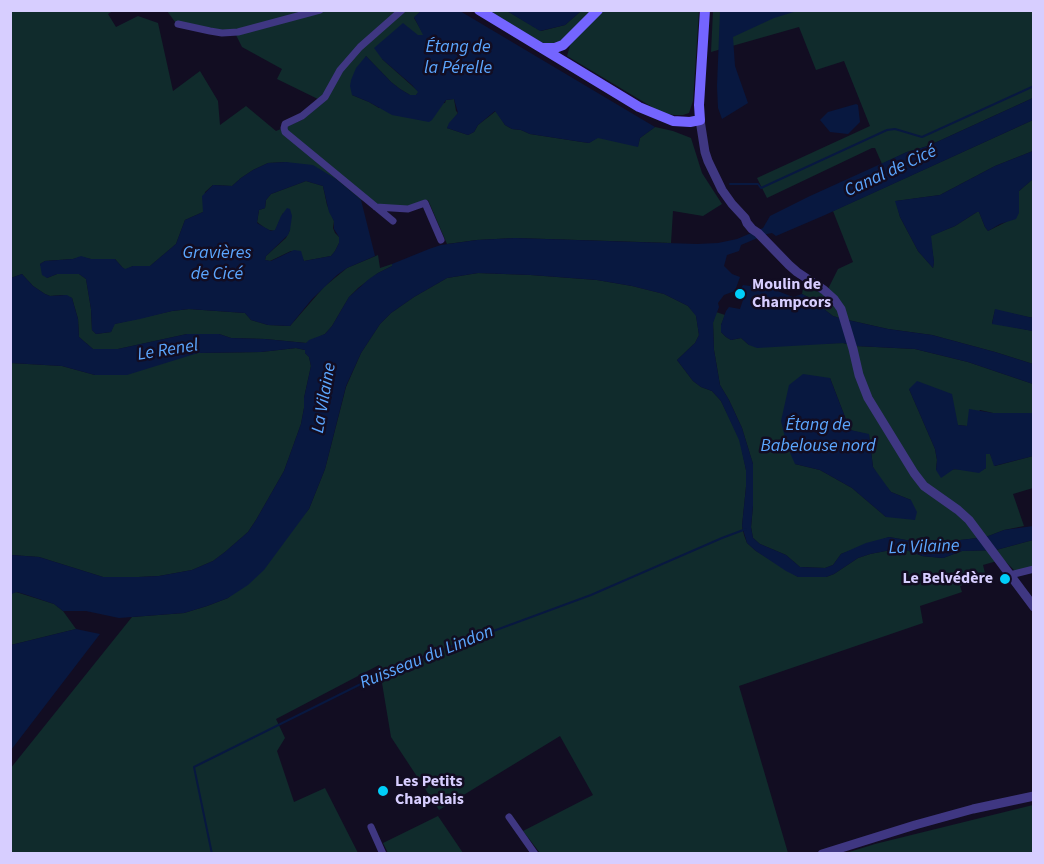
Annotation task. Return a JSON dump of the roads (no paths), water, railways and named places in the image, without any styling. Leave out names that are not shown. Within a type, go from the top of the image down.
[{"type":"main road","points":[[479,10],[639,107],[673,121],[690,122],[700,120],[705,10]]},
{"type":"main road","points":[[542,48],[555,48],[563,45],[598,10]]},
{"type":"main road","points":[[562,60],[563,45]]},
{"type":"street","points":[[178,24],[222,33],[238,32],[320,10]]},
{"type":"street","points":[[393,221],[285,132],[284,128],[285,124],[302,116],[325,97],[340,70],[360,47],[402,10]]},
{"type":"street","points":[[700,120],[705,152],[712,172],[732,204],[745,218],[748,225],[772,249],[797,272],[824,290],[841,309],[863,387],[874,411],[918,478],[924,486],[964,516],[1034,607]]},
{"type":"street","points":[[376,207],[408,209],[425,202],[441,240]]},
{"type":"street","points":[[1010,575],[1034,569]]},
{"type":"street","points":[[822,854],[973,809],[1034,796]]},
{"type":"street","points":[[509,817],[535,854]]},
{"type":"street","points":[[371,827],[383,854]]},
{"type":"water","name":"Étang de la Pérelle","points":[[421,11],[460,11],[655,127],[640,138],[638,147],[598,138],[589,143],[512,129],[505,125],[495,111],[468,135],[447,128],[458,113],[454,99],[446,100],[429,122],[392,115],[352,95],[351,80],[356,68],[366,56],[391,82],[410,95],[416,95],[418,92],[412,85],[382,59],[374,48],[403,23],[418,35],[423,35],[414,17]]},
{"type":"water","points":[[507,11],[581,11],[565,25],[540,31]]},
{"type":"water","points":[[720,11],[797,11],[774,18],[733,37],[735,66],[748,103],[722,119],[718,108],[717,86]]},
{"type":"water","points":[[1033,98],[1033,120],[776,236],[772,233],[767,234],[741,245],[739,251],[727,255],[724,266],[732,274],[740,277],[735,291],[724,295],[718,303],[719,307],[713,323],[714,350],[720,385],[742,428],[753,464],[751,527],[753,538],[760,544],[786,555],[800,567],[825,568],[833,565],[841,554],[866,543],[889,537],[906,540],[952,541],[986,537],[1004,530],[1033,526],[1033,540],[996,550],[962,551],[943,558],[922,556],[904,549],[896,549],[858,558],[826,577],[798,577],[747,543],[742,526],[746,470],[739,440],[721,401],[712,391],[693,381],[677,360],[695,343],[699,335],[696,316],[688,306],[664,294],[597,280],[478,273],[447,278],[414,297],[380,324],[361,353],[346,386],[325,469],[309,509],[264,570],[248,585],[228,598],[184,613],[119,618],[86,611],[63,611],[54,604],[27,595],[17,592],[11,594],[11,555],[39,557],[103,577],[139,577],[192,570],[213,561],[225,552],[248,532],[284,471],[301,424],[311,366],[305,350],[296,348],[261,352],[198,353],[127,375],[95,375],[62,366],[11,363],[11,278],[22,274],[33,286],[45,294],[67,295],[72,298],[78,319],[79,337],[93,349],[118,349],[187,334],[219,334],[231,338],[306,343],[325,334],[349,297],[369,279],[392,264],[429,249],[477,240],[515,238],[697,244],[737,239],[763,228],[770,216],[810,196]]},
{"type":"water","points":[[856,104],[860,122],[848,134],[830,132],[820,120],[828,112]]},
{"type":"water","points":[[1033,151],[1033,179],[1019,191],[1019,213],[1016,219],[988,231],[977,212],[955,226],[931,236],[933,268],[918,251],[900,217],[895,201],[940,195],[995,166]]},
{"type":"water","name":"Gravières de Cicé","points":[[268,163],[313,165],[336,179],[361,200],[375,256],[337,275],[312,299],[290,326],[268,325],[251,320],[245,313],[189,309],[115,324],[111,332],[96,334],[92,330],[86,279],[79,274],[57,274],[47,278],[42,275],[40,264],[45,261],[73,259],[81,256],[91,259],[115,259],[125,269],[133,266],[150,266],[176,244],[185,220],[203,212],[202,196],[213,185],[232,186],[253,170]],"holes":[[[306,181],[323,186],[329,212],[334,221],[334,229],[339,237],[335,251],[331,256],[304,261],[301,251],[294,250],[271,261],[265,260],[266,256],[288,235],[292,216],[290,209],[287,208],[275,230],[271,231],[257,223],[259,210],[265,208],[266,200],[271,194]]]},
{"type":"water","points":[[752,281],[793,297],[802,294],[839,318],[888,329],[932,335],[1033,364],[1033,384],[968,362],[915,349],[856,346],[843,343],[757,348],[741,338],[731,340],[721,332],[721,325],[729,307],[740,309],[746,291],[741,288],[743,285],[750,286]]},
{"type":"water","points":[[995,309],[1033,318],[1033,331],[992,324]]},
{"type":"water","name":"Étang de Babelouse nord","points":[[803,374],[830,378],[850,430],[869,434],[873,467],[891,492],[911,500],[917,512],[915,520],[886,517],[852,488],[820,470],[795,464],[787,446],[781,421],[789,385]]},
{"type":"water","points":[[917,381],[952,394],[958,425],[967,426],[969,409],[993,413],[1033,413],[1033,456],[994,466],[990,454],[986,454],[986,468],[979,473],[954,469],[941,478],[936,470],[935,449],[909,389]]},
{"type":"water","points":[[76,629],[100,634],[11,750],[11,645]]},
{"type":"waterway","name":"Canal de Cicé","points":[[730,184],[758,184],[761,188],[887,130],[895,129],[922,137],[1034,86]]},
{"type":"waterway","name":"Ruisseau du Lindon","points":[[212,854],[194,767],[393,668],[591,595],[746,529]]},
{"type":"place","name":"Moulin de Champcors","points":[[740,294]]},
{"type":"place","name":"Le Belvédère","points":[[1005,579]]},
{"type":"place","name":"Les Petits Chapelais","points":[[383,791]]},
{"type":"water label","name":"Le Renel","points":[[168,351]]},
{"type":"water label","name":"La Vilaine","points":[[325,398]]},
{"type":"water label","name":"La Vilaine","points":[[924,548]]}]
